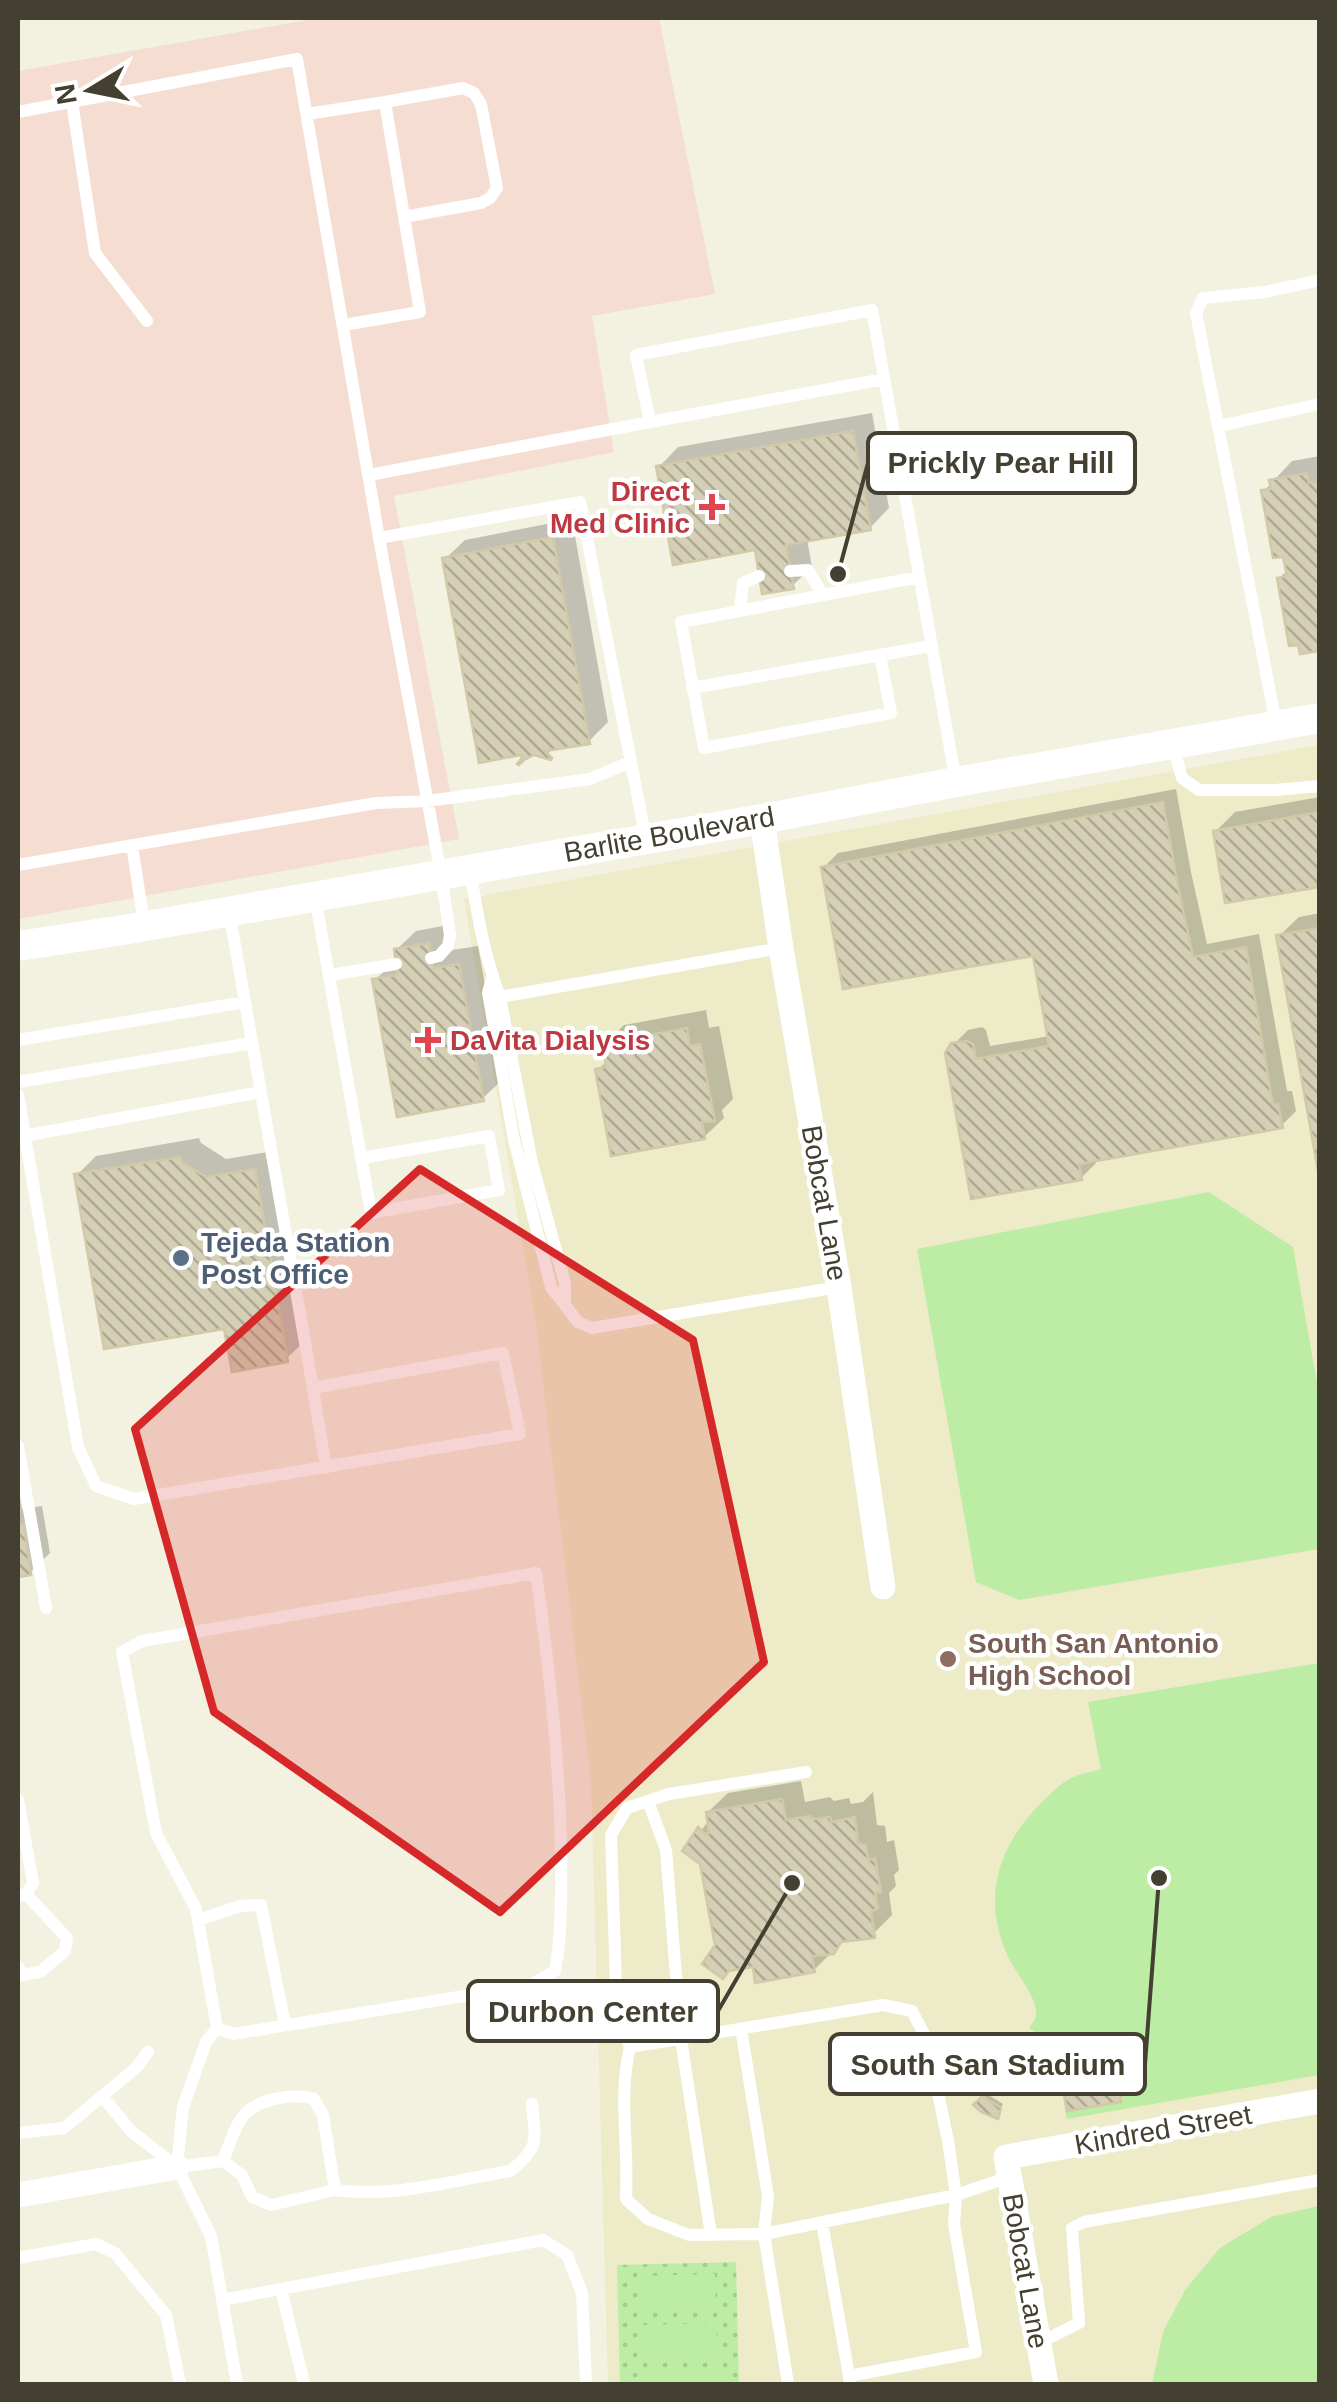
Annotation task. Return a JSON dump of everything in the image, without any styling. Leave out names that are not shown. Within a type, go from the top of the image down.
[{"type":"street","name":"Barlite Boulevard","points":[[18,946],[762,819],[1320,718]]},
{"type":"street","name":"Bobcat Lane","points":[[762,819],[839,1287],[883,1587]]},
{"type":"street","name":"Kindred Street","points":[[1008,2167],[1320,2101]]},
{"type":"street","points":[[18,2195],[178,2167]]},
{"type":"street","name":"Bobcat Lane","points":[[1008,2167],[1046,2384]]},
{"type":"lane","points":[[18,112],[297,59],[427,801],[455,871],[477,911],[500,997],[532,1162],[565,1282],[566,1306]]},
{"type":"lane","points":[[307,114],[463,88],[474,94],[481,104],[497,188],[481,203],[404,217]]},
{"type":"lane","points":[[72,102],[95,253],[147,321]]},
{"type":"lane","points":[[344,326],[420,312],[385,102]]},
{"type":"lane","points":[[1276,726],[1196,313],[1203,298],[1265,292],[1320,280]]},
{"type":"lane","points":[[650,422],[636,355],[872,310],[956,782]]},
{"type":"lane","points":[[369,475],[884,379]]},
{"type":"lane","points":[[1219,426],[1320,404]]},
{"type":"lane","points":[[379,538],[580,502],[646,839]]},
{"type":"lane","points":[[790,571],[808,570],[823,595]]},
{"type":"lane","points":[[740,611],[744,583],[759,576]]},
{"type":"lane","points":[[880,655],[891,713],[704,748],[680,622],[919,577]]},
{"type":"lane","points":[[692,688],[932,646]]},
{"type":"lane","points":[[1172,744],[1182,778],[1199,790],[1320,786]]},
{"type":"lane","points":[[18,865],[376,804],[590,780],[630,762]]},
{"type":"lane","points":[[132,845],[144,926]]},
{"type":"lane","points":[[432,958],[448,946],[455,871]]},
{"type":"lane","points":[[315,897],[330,976],[362,1158],[372,1213],[499,1190],[489,1136],[362,1158]]},
{"type":"lane","points":[[229,911],[326,1468]]},
{"type":"lane","points":[[500,997],[781,948]]},
{"type":"lane","points":[[330,976],[396,964]]},
{"type":"lane","points":[[492,978],[488,992],[514,1140],[551,1287],[578,1322],[592,1328],[839,1287]]},
{"type":"lane","points":[[18,1040],[245,1002]]},
{"type":"lane","points":[[18,1082],[252,1043]]},
{"type":"lane","points":[[24,1136],[260,1092]]},
{"type":"lane","points":[[18,1095],[78,1446],[96,1486],[134,1499],[520,1434],[503,1353],[313,1388]]},
{"type":"lane","points":[[18,1446],[21,1484],[46,1608]]},
{"type":"lane","points":[[178,2167],[183,2107],[206,2042],[217,2028],[196,1910],[156,1834],[122,1652],[142,1641],[536,1572],[550,1676],[560,1814],[561,1935],[556,1971],[531,1985],[232,2034],[217,2028]]},
{"type":"lane","points":[[806,1772],[669,1794],[627,1808],[611,1834],[616,2016],[630,2047],[625,2068],[626,2200],[648,2219],[689,2235],[764,2234],[956,2195],[1008,2167]]},
{"type":"lane","points":[[18,1800],[33,1883],[22,1895],[67,1938],[65,1952],[40,1972],[22,1975],[18,1968]]},
{"type":"lane","points":[[648,1801],[666,1850],[681,2039],[711,2235]]},
{"type":"lane","points":[[198,1920],[240,1906],[261,1905],[284,2025]]},
{"type":"lane","points":[[630,2047],[882,2006],[912,2012],[927,2040],[956,2195],[954,2224],[976,2352],[850,2380],[822,2222]]},
{"type":"lane","points":[[741,2029],[768,2196],[764,2234],[788,2384]]},
{"type":"lane","points":[[18,2133],[64,2128],[137,2067],[148,2052]]},
{"type":"lane","points":[[223,2161],[243,2114],[256,2103],[295,2094],[314,2099],[323,2115],[334,2190]]},
{"type":"lane","points":[[102,2096],[131,2131],[178,2167],[211,2236],[237,2384]]},
{"type":"lane","points":[[178,2167],[223,2161],[242,2175],[252,2196],[272,2205],[334,2190],[358,2194],[388,2192],[510,2171],[526,2159],[535,2144],[532,2104]]},
{"type":"lane","points":[[1039,2343],[1079,2322],[1072,2228],[1084,2222],[1320,2180]]},
{"type":"lane","points":[[222,2300],[543,2240],[567,2255],[582,2294],[586,2384]]},
{"type":"lane","points":[[18,2258],[96,2244],[116,2253],[166,2315],[180,2384]]},
{"type":"lane","points":[[281,2289],[304,2384]]},
{"type":"highlighted area","points":[[420,1169],[693,1340],[764,1662],[500,1912],[214,1712],[135,1429]]},
{"type":"shaded area","points":[[319,18],[659,18],[715,294],[592,316],[614,452],[394,496],[459,839],[18,919],[18,71]]},
{"type":"shaded area","name":"South San Antonio High School","points":[[1319,745],[1319,2384],[608,2384],[591,1782],[536,1325],[464,899]]},
{"type":"green space","points":[[1209,1192],[1293,1247],[1319,1394],[1319,1549],[1019,1600],[976,1582],[917,1249]]},
{"type":"green space","points":[[1319,1663],[1319,2075],[1067,2119],[1049,2040],[1029,2028],[1036,2007],[1006,1952],[995,1911],[995,1891],[1005,1854],[1026,1819],[1067,1780],[1101,1769],[1088,1702]]},
{"type":"green space","points":[[1319,2206],[1319,2384],[1152,2384],[1163,2332],[1185,2290],[1220,2248],[1271,2217]]},
{"type":"green space","points":[[736,2262],[739,2384],[620,2384],[617,2265]]},
{"type":"green space","points":[[715,2274],[716,2310],[640,2312],[639,2276]]},
{"type":"green space","points":[[716,2323],[717,2359],[641,2361],[640,2325]]},
{"type":"green space","points":[[717,2371],[718,2384],[642,2384],[642,2373]]},
{"type":"building","points":[[853,431],[871,530],[786,545],[794,589],[762,594],[755,550],[673,565],[656,466]]},
{"type":"building","points":[[1307,473],[1309,483],[1320,481],[1320,651],[1300,654],[1298,645],[1289,646],[1277,578],[1287,576],[1283,557],[1273,558],[1261,490],[1271,489],[1269,480]]},
{"type":"building","points":[[553,537],[590,744],[545,751],[551,760],[534,755],[519,765],[521,755],[479,763],[442,558]]},
{"type":"building","points":[[1163,802],[1193,957],[1246,947],[1273,1105],[1278,1104],[1283,1128],[1079,1164],[1082,1180],[971,1199],[945,1053],[951,1043],[967,1041],[973,1044],[976,1059],[1049,1046],[1033,956],[843,989],[821,867]]},
{"type":"building","points":[[1320,812],[1320,887],[1225,903],[1213,831]]},
{"type":"building","points":[[1320,928],[1320,1171],[1318,1171],[1276,935]]},
{"type":"building","name":"DaVita Dialysis","points":[[429,943],[433,968],[459,964],[484,1101],[397,1117],[372,979],[398,975],[394,949]]},
{"type":"building","points":[[687,1028],[690,1046],[700,1044],[715,1121],[702,1122],[705,1139],[611,1156],[595,1069],[606,1067],[602,1044]]},
{"type":"building","points":[[180,1157],[206,1177],[255,1169],[288,1362],[232,1372],[224,1329],[104,1349],[74,1174]]},
{"type":"building","points":[[24,1524],[31,1575],[18,1577],[18,1525]]},
{"type":"building","points":[[782,1799],[786,1820],[810,1816],[830,1817],[832,1822],[855,1817],[858,1843],[866,1845],[868,1860],[875,1858],[881,1892],[875,1893],[878,1908],[871,1912],[875,1938],[841,1942],[834,1954],[812,1956],[815,1972],[755,1983],[753,1967],[729,1971],[723,1979],[702,1964],[715,1945],[700,1864],[682,1851],[698,1827],[709,1833],[706,1812]]},
{"type":"building","points":[[1112,2055],[1121,2102],[1067,2111],[1059,2064]]},
{"type":"building","points":[[982,2096],[1001,2108],[998,2119],[973,2105]]},
{"type":"place","name":"Direct Med Clinic","points":[[712,507]]},
{"type":"place","name":"Prickly Pear Hill","points":[[838,574]]},
{"type":"place","name":"DaVita Dialysis","points":[[428,1040]]},
{"type":"place","name":"Tejeda Station Post Office","points":[[181,1258]]},
{"type":"place","name":"South San Antonio High School","points":[[948,1659]]},
{"type":"place","name":"South San Stadium","points":[[1159,1878]]},
{"type":"place","name":"Durbon Center","points":[[792,1883]]}]
